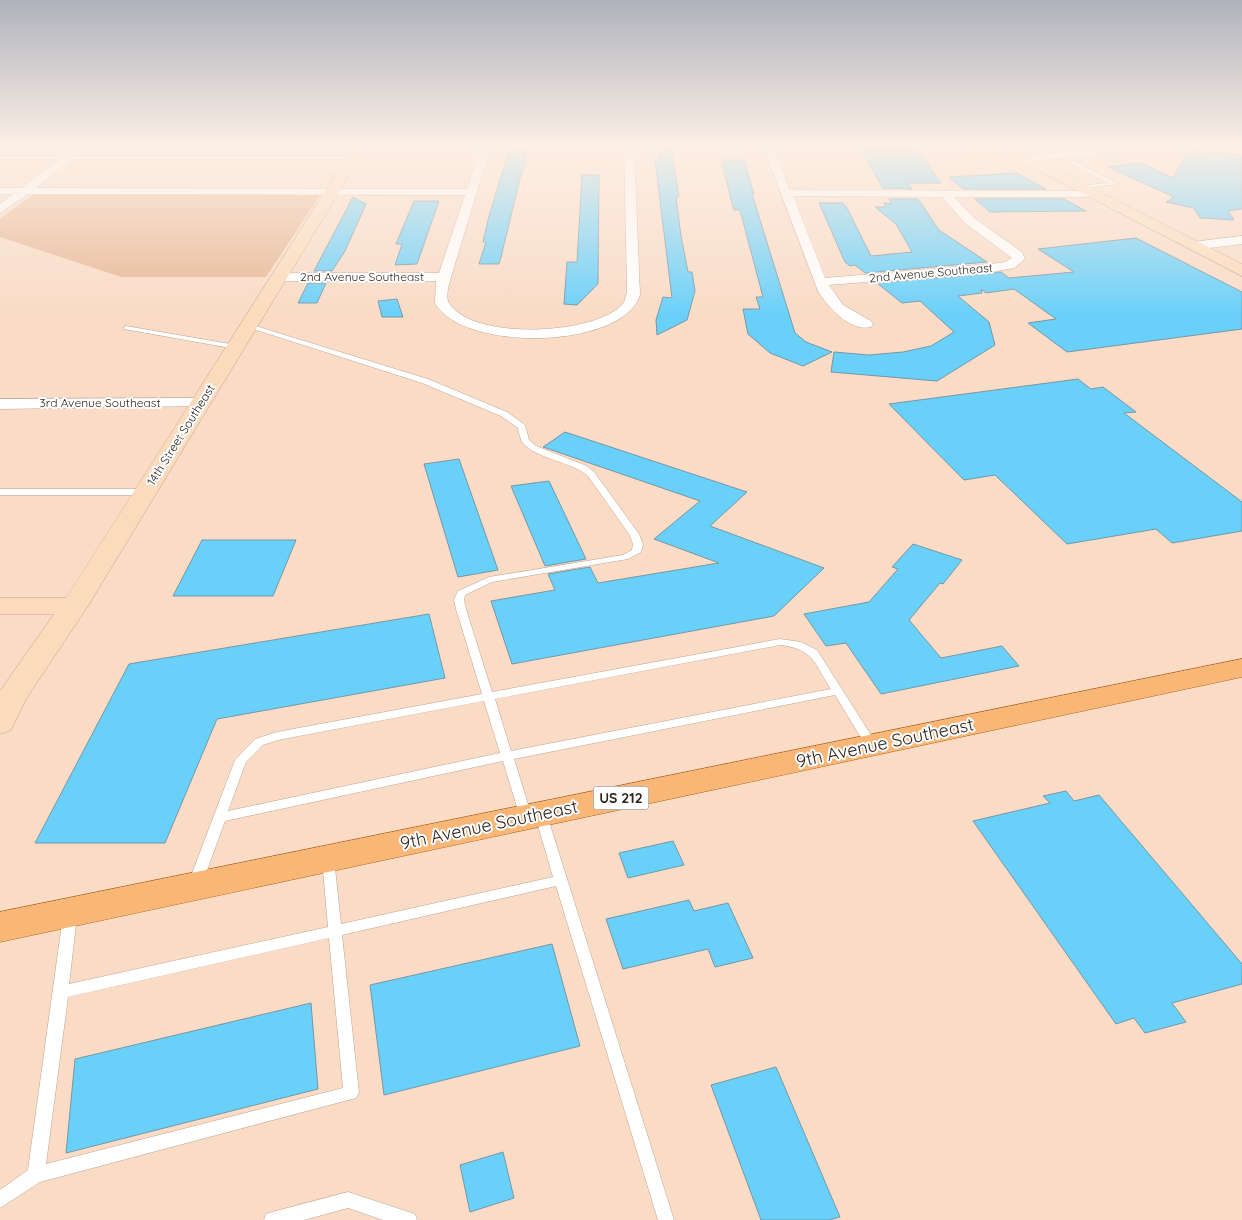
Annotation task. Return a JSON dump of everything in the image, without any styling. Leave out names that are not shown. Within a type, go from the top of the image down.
[{"type":"main road","name":"9th Avenue Southeast","points":[[0,927],[1242,668]]},
{"type":"street","name":"14th Street Southeast","points":[[0,723],[12,698],[74,606],[325,203]]},
{"type":"street","points":[[468,203],[441,289],[444,306],[460,320],[494,330],[544,334],[567,331],[616,315],[626,308],[632,300],[634,278],[631,203]]},
{"type":"street","points":[[790,203],[820,282],[831,303],[866,324]]},
{"type":"street","name":"2nd Avenue Southeast","points":[[820,282],[968,270],[1016,262],[1019,259],[1018,254],[970,221],[953,203]]},
{"type":"street","points":[[1108,203],[1242,271]]},
{"type":"street","points":[[1193,246],[1242,240]]},
{"type":"street","name":"2nd Avenue Southeast","points":[[280,276],[444,277]]},
{"type":"street","name":"3rd Avenue Southeast","points":[[0,404],[200,403]]},
{"type":"street","points":[[0,606],[74,606]]},
{"type":"lane","points":[[249,326],[425,381],[504,414],[522,427],[525,441],[533,448],[584,468],[591,474],[634,534],[638,544],[636,552],[625,557],[489,580],[461,593],[459,600],[507,756],[561,880],[666,1220]]},
{"type":"lane","points":[[126,328],[236,347]]},
{"type":"lane","points":[[0,492],[145,492]]},
{"type":"lane","points":[[194,887],[241,760],[259,742],[277,736],[780,642],[798,644],[813,652],[872,746]]},
{"type":"lane","points":[[220,817],[507,756],[838,691]]},
{"type":"lane","points":[[0,1200],[36,1175],[351,1092],[328,859]]},
{"type":"lane","points":[[61,992],[561,880]]},
{"type":"lane","points":[[36,1175],[70,912]]},
{"type":"lane","points":[[272,1220],[348,1200],[409,1220]]},
{"type":"shaded area","points":[[21,203],[315,203],[266,277],[121,277],[0,237],[0,219]]},
{"type":"building","points":[[350,203],[366,204],[345,251],[332,271],[314,271]]},
{"type":"building","points":[[413,203],[438,203],[417,264],[395,265],[402,244],[396,244]]},
{"type":"building","points":[[493,203],[514,203],[499,264],[479,264],[486,242],[483,242]]},
{"type":"building","points":[[580,203],[599,203],[598,284],[577,305],[564,304],[567,262],[577,262]]},
{"type":"building","points":[[660,203],[677,203],[688,272],[692,272],[695,291],[687,320],[657,335],[656,320],[663,297],[672,298]]},
{"type":"building","points":[[732,203],[755,203],[795,333],[806,342],[832,352],[803,366],[770,353],[748,334],[743,309],[760,309],[756,297],[763,297],[740,210],[734,210]]},
{"type":"building","points":[[819,203],[843,203],[871,256],[912,252],[896,224],[875,207],[886,207],[884,203],[921,203],[939,230],[987,262],[865,273],[855,265],[850,266],[845,262]]},
{"type":"building","points":[[980,203],[1071,203],[1086,211],[990,212]]},
{"type":"building","points":[[1170,203],[1242,203],[1242,209],[1228,211],[1234,220],[1200,218],[1194,208]]},
{"type":"building","points":[[1136,238],[1242,292],[1242,329],[1067,352],[1028,323],[1056,319],[1014,289],[986,293],[981,289],[982,293],[958,296],[989,322],[995,345],[937,381],[831,372],[834,352],[869,355],[903,352],[931,346],[954,332],[920,301],[902,303],[877,283],[1001,272],[1009,278],[1074,272],[1038,249]]},
{"type":"building","points":[[308,283],[326,283],[317,303],[298,303]]},
{"type":"building","points":[[397,299],[403,317],[382,317],[378,301]]},
{"type":"building","points":[[1078,379],[1091,389],[1103,387],[1136,412],[1124,413],[1242,502],[1242,531],[1172,543],[1156,529],[1067,544],[995,475],[964,480],[889,404]]},
{"type":"building","points":[[565,432],[747,492],[710,526],[824,568],[774,616],[512,664],[491,601],[555,590],[548,574],[590,567],[598,583],[719,563],[654,539],[700,501],[543,447]]},
{"type":"building","points":[[459,459],[498,570],[458,577],[424,464]]},
{"type":"building","points":[[549,481],[586,559],[545,566],[511,486]]},
{"type":"building","points":[[202,540],[296,540],[273,596],[173,596]]},
{"type":"building","points":[[913,544],[962,560],[943,584],[940,583],[909,620],[941,658],[1002,646],[1019,666],[881,694],[846,643],[826,646],[804,614],[869,602],[898,569],[892,567]]},
{"type":"building","points":[[429,614],[445,678],[217,719],[165,843],[35,843],[129,664]]},
{"type":"building","points":[[1066,791],[1074,801],[1099,795],[1242,964],[1242,984],[1172,1003],[1186,1022],[1145,1033],[1134,1018],[1116,1024],[973,821],[1050,803],[1043,796]]},
{"type":"building","points":[[673,841],[684,865],[628,878],[619,853]]},
{"type":"building","points":[[689,900],[694,911],[728,903],[753,958],[715,967],[708,949],[623,969],[606,919]]},
{"type":"building","points":[[552,944],[580,1046],[384,1095],[370,985]]},
{"type":"building","points":[[311,1003],[318,1089],[66,1153],[75,1059]]},
{"type":"building","points":[[776,1067],[840,1217],[829,1220],[761,1220],[711,1085]]},
{"type":"building","points":[[503,1152],[514,1198],[470,1212],[460,1165]]}]
